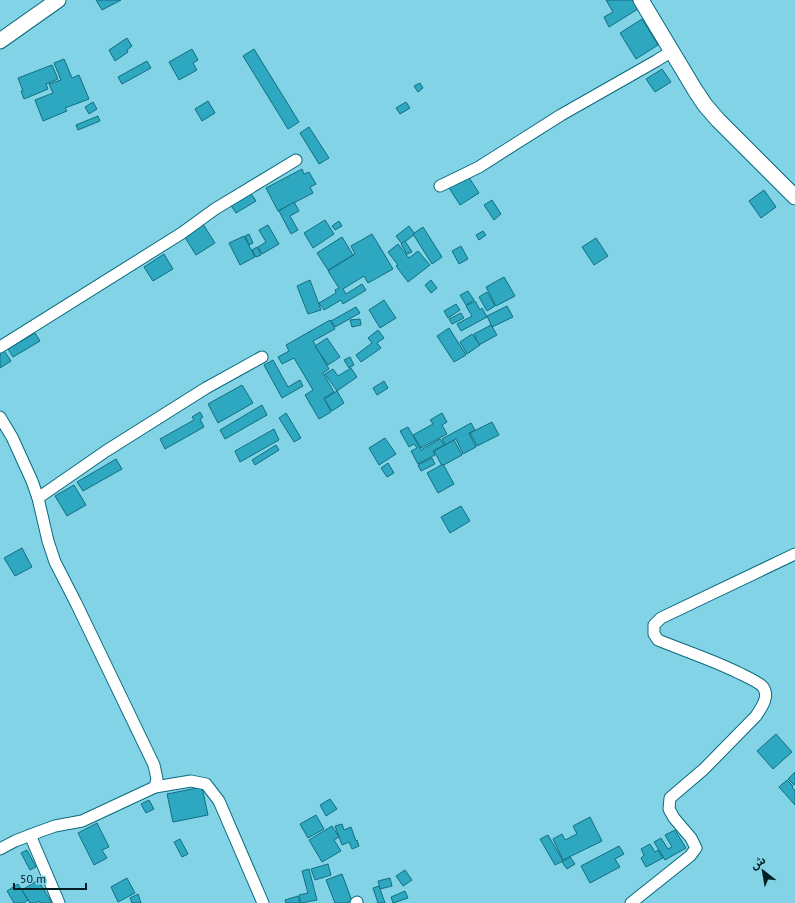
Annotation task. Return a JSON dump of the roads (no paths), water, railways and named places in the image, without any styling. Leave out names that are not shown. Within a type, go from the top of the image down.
[{"type":"main road","points":[[0,41],[58,0]]},
{"type":"main road","points":[[641,0],[705,104],[718,120],[795,197]]},
{"type":"street","points":[[440,186],[479,167],[561,115],[672,51]]},
{"type":"street","points":[[0,347],[182,234],[215,209],[296,160]]},
{"type":"street","points":[[38,498],[106,451],[206,388],[262,357]]},
{"type":"street","points":[[0,417],[12,437],[32,481],[55,562],[76,602],[154,765],[157,779],[155,787]]},
{"type":"street","points":[[631,903],[690,856],[696,848],[691,838],[674,818],[669,809],[670,798],[704,769],[756,716],[763,706],[766,696],[763,688],[750,678],[718,663],[658,640],[654,634],[654,625],[661,618],[795,554]]},
{"type":"street","points":[[0,849],[30,835],[55,826],[82,821],[155,787],[191,781],[206,784],[219,801],[263,903]]},
{"type":"street","points":[[30,835],[59,903]]}]
